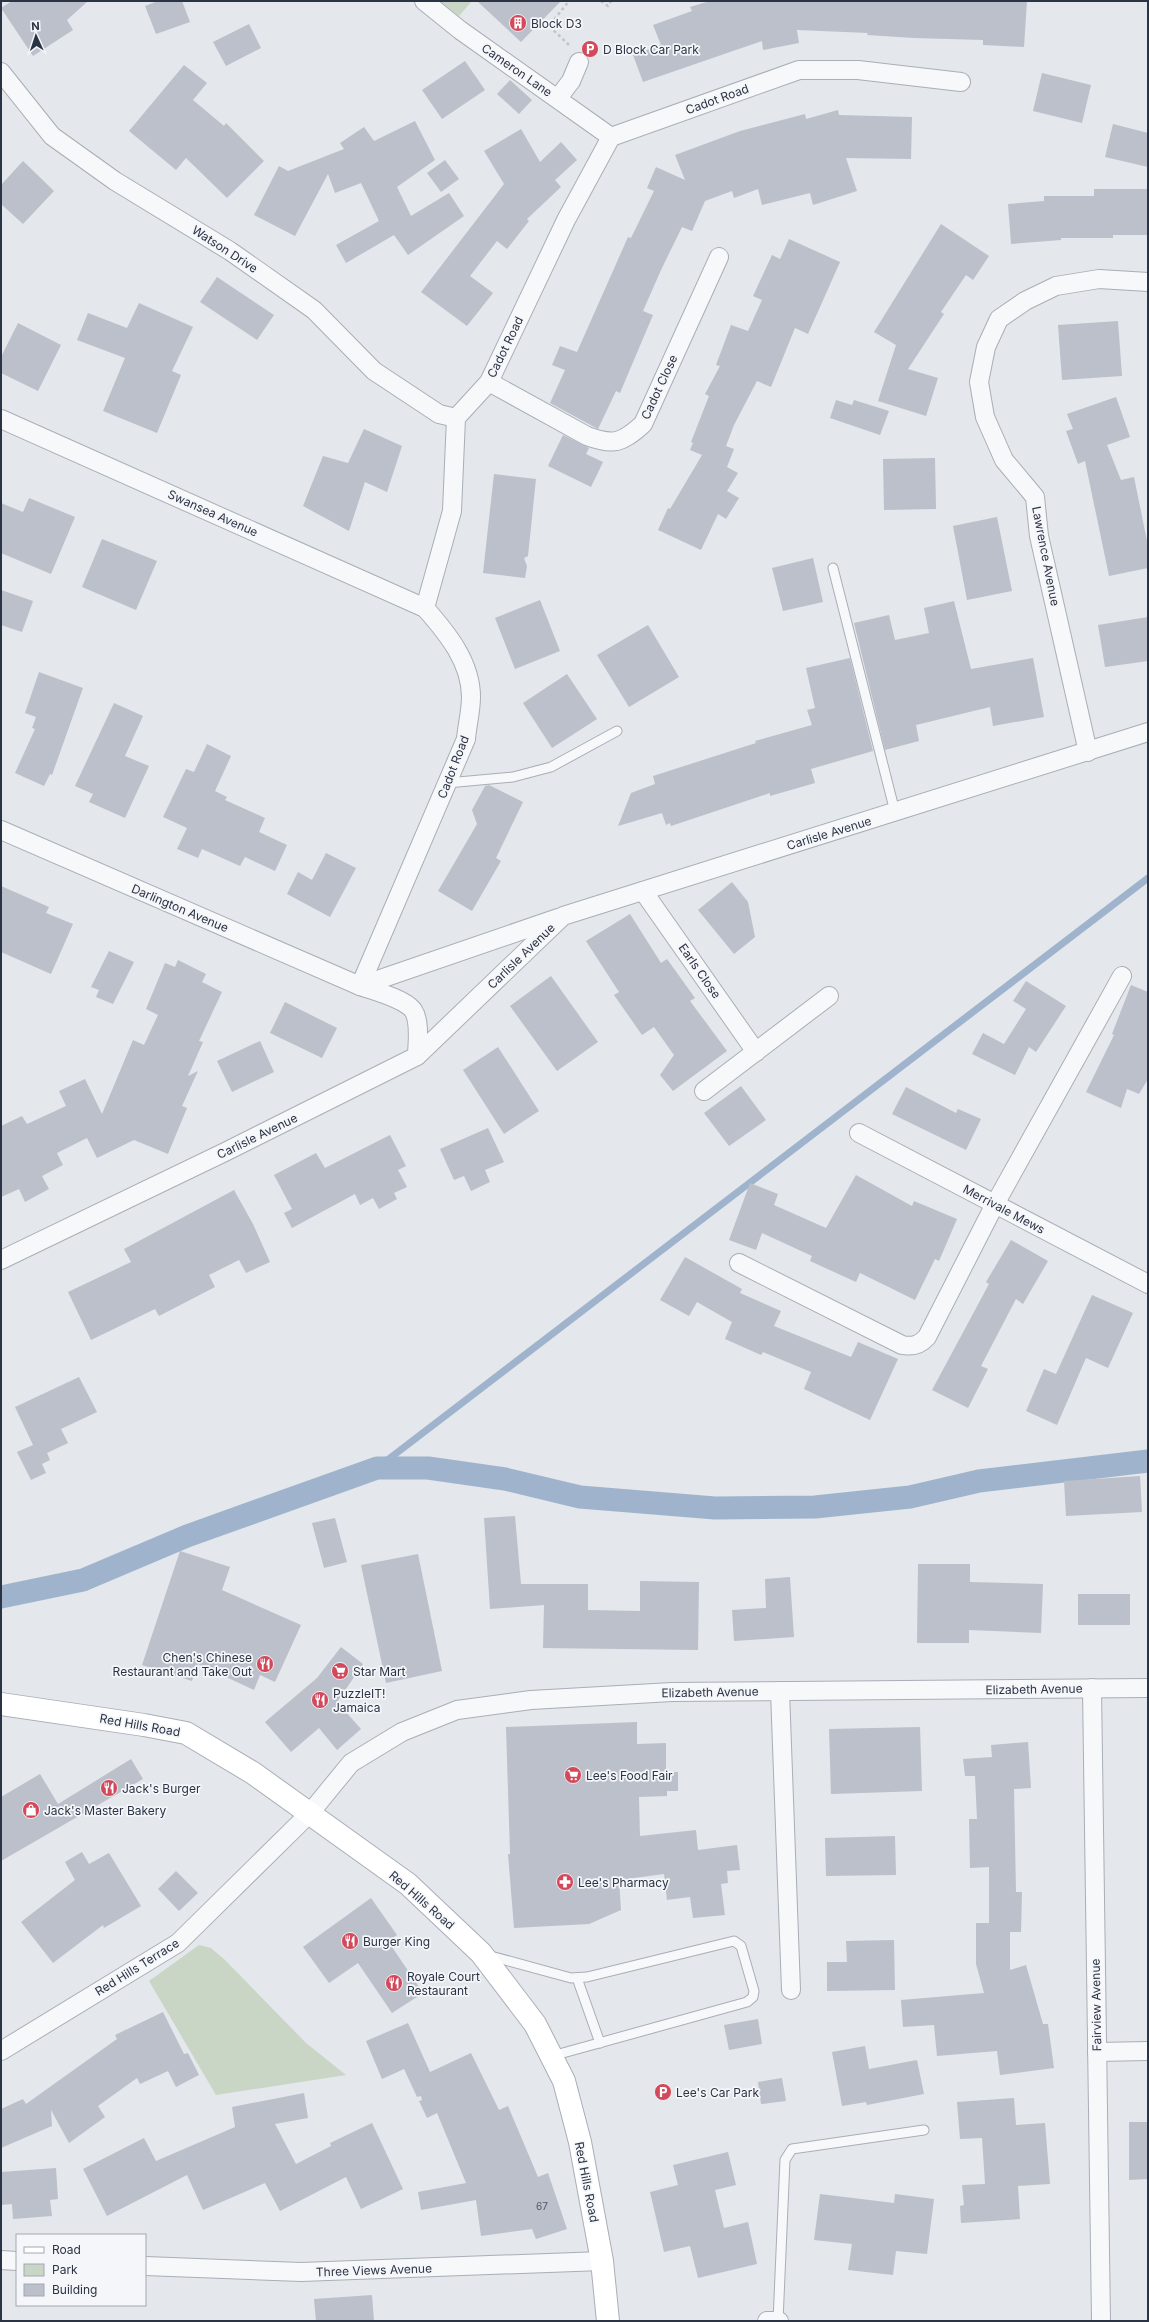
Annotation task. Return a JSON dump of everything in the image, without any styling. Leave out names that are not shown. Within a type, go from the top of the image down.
[{"type":"main road","name":"Red Hills Road","points":[[1,1704],[144,1725],[186,1733],[253,1773],[408,1884],[481,1953],[535,2024],[564,2081],[580,2142],[602,2261],[608,2321]]},
{"type":"street","name":"Cameron Lane","points":[[424,1],[460,30],[611,137]]},
{"type":"street","points":[[558,98],[571,81],[579,62]]},
{"type":"street","name":"Cadot Road","points":[[456,418],[489,382],[566,220],[611,137],[799,70],[858,70],[961,82]]},
{"type":"street","name":"Watson Drive","points":[[1,72],[52,136],[115,180],[230,251],[314,310],[374,371],[439,414],[456,418]]},
{"type":"street","name":"Cadot Close","points":[[489,382],[587,436],[601,441],[616,442],[630,435],[643,424],[719,257]]},
{"type":"street","name":"Lawrence Avenue","points":[[1088,752],[1039,536],[1035,497],[1004,460],[986,417],[979,382],[986,347],[999,319],[1025,301],[1056,286],[1092,280],[1148,282]]},
{"type":"street","points":[[425,608],[452,511],[456,418]]},
{"type":"street","name":"Swansea Avenue","points":[[1,419],[425,608]]},
{"type":"street","name":"Cadot Road","points":[[360,986],[466,740],[471,696],[463,662],[449,636],[425,608]]},
{"type":"street","name":"Carlisle Avenue","points":[[1,1260],[225,1152],[417,1056],[564,916],[1148,732]]},
{"type":"street","name":"Darlington Avenue","points":[[1,830],[360,986],[395,998],[413,1010],[417,1026],[417,1056]]},
{"type":"street","name":"Earls Close","points":[[643,891],[756,1052]]},
{"type":"street","points":[[360,986],[564,916]]},
{"type":"street","points":[[739,1263],[902,1345],[916,1345],[927,1337],[995,1204],[1122,976]]},
{"type":"street","points":[[704,1091],[829,996]]},
{"type":"street","name":"Merrivale Mews","points":[[859,1133],[1148,1284]]},
{"type":"street","name":"Fairview Avenue","points":[[1092,1688],[1101,2321]]},
{"type":"street","name":"Elizabeth Avenue","points":[[310,1813],[351,1763],[402,1732],[458,1710],[538,1700],[672,1692],[1148,1688]]},
{"type":"street","points":[[780,1691],[791,1990]]},
{"type":"street","name":"Red Hills Terrace","points":[[1,2051],[178,1943],[310,1813]]},
{"type":"street","points":[[1097,2052],[1148,2051]]},
{"type":"street","points":[[1,2260],[16,2261]]},
{"type":"street","name":"Three Views Avenue","points":[[146,2266],[301,2272],[602,2261]]},
{"type":"street","points":[[767,2321],[779,2321]]},
{"type":"lane","points":[[833,568],[895,812]]},
{"type":"lane","points":[[447,782],[514,776],[551,767],[617,731]]},
{"type":"lane","points":[[481,1953],[571,1978],[577,1978],[587,1977],[734,1941],[741,1946],[754,1991],[752,1998],[747,2002],[551,2056]]},
{"type":"lane","points":[[577,1978],[600,2042]]},
{"type":"lane","points":[[779,2321],[785,2160],[788,2154],[792,2149],[924,2130]]},
{"type":"path","points":[[569,1],[549,26],[576,53],[579,62]]},
{"type":"path","points":[[601,1],[608,6],[611,1]]},
{"type":"green space","points":[[440,1],[472,1],[459,16]]},
{"type":"green space","points":[[199,1945],[211,1948],[224,1959],[306,2043],[346,2075],[216,2095],[149,1981]]},
{"type":"building","points":[[12,1],[88,1],[67,20],[73,30],[33,56],[1,8]]},
{"type":"building","points":[[158,1],[182,1],[190,22],[156,34],[145,6]]},
{"type":"building","name":"Block D3","points":[[477,1],[561,1],[521,42]]},
{"type":"building","points":[[710,1],[1027,1],[1024,47],[983,45],[983,40],[914,38],[867,35],[868,33],[797,30],[799,43],[763,50],[762,41],[643,82],[633,55],[661,45],[653,25],[692,11],[690,7]]},
{"type":"building","points":[[249,24],[261,48],[226,66],[213,42]]},
{"type":"building","points":[[465,61],[485,90],[442,119],[422,90]]},
{"type":"building","points":[[184,65],[207,83],[193,100],[224,126],[226,123],[264,161],[227,198],[186,158],[176,170],[129,131]]},
{"type":"building","points":[[1042,73],[1091,85],[1082,123],[1033,111]]},
{"type":"building","points":[[510,80],[532,100],[519,114],[497,94]]},
{"type":"building","points":[[838,110],[839,115],[912,117],[911,159],[846,158],[857,191],[813,205],[810,193],[762,205],[758,189],[734,198],[732,191],[705,201],[692,231],[682,227],[661,270],[643,311],[653,315],[620,393],[616,391],[598,429],[550,403],[565,370],[552,365],[560,346],[577,352],[628,237],[631,238],[654,191],[647,188],[656,167],[685,180],[675,155],[740,131],[805,114],[806,119]]},
{"type":"building","points":[[415,121],[435,160],[397,187],[411,216],[449,193],[464,216],[408,255],[394,235],[346,263],[336,245],[379,221],[361,183],[335,193],[328,174],[295,236],[254,215],[279,166],[288,171],[344,149],[340,143],[364,127],[374,141]]},
{"type":"building","points":[[1113,124],[1148,133],[1148,167],[1105,157]]},
{"type":"building","points":[[521,129],[540,162],[561,142],[577,160],[555,180],[561,187],[527,219],[529,221],[507,249],[497,241],[470,276],[493,293],[467,326],[421,292],[504,184],[484,151]]},
{"type":"building","points":[[445,160],[459,179],[441,192],[427,173]]},
{"type":"building","points":[[23,161],[54,191],[23,224],[1,204],[1,185]]},
{"type":"building","points":[[1094,189],[1148,189],[1148,235],[1113,235],[1113,238],[1061,238],[1061,240],[1011,244],[1008,204],[1044,201],[1044,196],[1094,196]]},
{"type":"building","points":[[941,224],[989,256],[973,280],[966,275],[941,312],[944,314],[908,369],[938,378],[926,416],[878,401],[896,345],[874,332]]},
{"type":"building","points":[[789,239],[840,262],[808,334],[795,328],[771,387],[757,381],[734,425],[726,446],[734,449],[727,467],[738,473],[727,491],[739,498],[726,519],[718,514],[701,550],[658,530],[668,508],[670,509],[702,455],[690,450],[693,443],[691,442],[709,396],[705,394],[720,366],[716,365],[731,325],[748,331],[762,300],[753,296],[772,255],[780,259]]},
{"type":"building","points":[[217,277],[274,315],[257,340],[200,302]]},
{"type":"building","points":[[139,303],[193,327],[172,371],[181,375],[157,433],[103,411],[125,358],[77,340],[88,313],[127,328]]},
{"type":"building","points":[[1118,321],[1122,376],[1062,380],[1058,325]]},
{"type":"building","points":[[18,323],[61,345],[38,391],[1,373],[1,357]]},
{"type":"building","points":[[1116,397],[1130,437],[1107,445],[1121,480],[1134,477],[1148,546],[1148,568],[1109,576],[1085,461],[1078,464],[1066,431],[1073,429],[1067,414]]},
{"type":"building","points":[[836,400],[852,405],[854,400],[889,411],[880,435],[830,418]]},
{"type":"building","points":[[364,429],[402,446],[387,492],[365,482],[349,531],[303,506],[323,456],[348,463]]},
{"type":"building","points":[[563,435],[589,448],[586,454],[603,462],[591,487],[548,466]]},
{"type":"building","points":[[935,458],[936,509],[884,510],[883,459]]},
{"type":"building","points":[[494,474],[536,479],[528,556],[524,558],[527,566],[525,578],[483,573]]},
{"type":"building","points":[[29,498],[75,517],[51,574],[1,553],[1,503],[23,512]]},
{"type":"building","points":[[997,517],[1012,591],[967,600],[953,526]]},
{"type":"building","points":[[102,539],[157,561],[136,610],[82,587]]},
{"type":"building","points":[[813,558],[823,602],[783,611],[772,568]]},
{"type":"building","points":[[1,590],[33,601],[22,632],[1,625]]},
{"type":"building","points":[[540,600],[560,651],[515,669],[495,618]]},
{"type":"building","points":[[954,601],[971,669],[1033,658],[1044,717],[993,726],[990,707],[916,725],[919,741],[885,750],[854,623],[889,615],[895,640],[929,633],[924,608]]},
{"type":"building","points":[[1148,617],[1148,661],[1105,667],[1098,625]]},
{"type":"building","points":[[648,625],[679,677],[629,707],[597,655]]},
{"type":"building","points":[[850,658],[873,751],[811,769],[815,783],[770,796],[770,793],[671,826],[670,823],[666,825],[662,813],[618,826],[631,793],[655,784],[653,776],[756,743],[755,741],[812,725],[807,710],[815,708],[806,668]]},
{"type":"building","points":[[39,672],[83,688],[52,775],[50,774],[44,786],[15,773],[35,729],[32,728],[36,717],[25,713]]},
{"type":"building","points":[[567,674],[597,719],[552,748],[523,703]]},
{"type":"building","points":[[114,703],[143,716],[125,756],[149,766],[125,818],[89,802],[93,794],[75,786]]},
{"type":"building","points":[[207,744],[231,756],[215,791],[227,797],[225,800],[265,818],[259,832],[287,845],[275,871],[245,857],[240,866],[202,849],[198,858],[177,849],[187,828],[163,817],[186,769],[194,772]]},
{"type":"building","points":[[489,785],[523,802],[496,858],[501,861],[472,911],[438,891],[477,824],[472,810],[485,786]]},
{"type":"building","points":[[326,853],[356,868],[330,917],[287,894],[298,872],[312,880]]},
{"type":"building","points":[[732,882],[748,902],[755,937],[734,954],[698,910]]},
{"type":"building","points":[[1,886],[49,907],[46,913],[73,924],[51,974],[1,952]]},
{"type":"building","points":[[630,914],[661,963],[667,959],[695,998],[690,1001],[727,1051],[673,1091],[660,1075],[674,1055],[654,1027],[642,1035],[614,995],[619,992],[586,941]]},
{"type":"building","points":[[109,951],[134,962],[113,1004],[96,997],[99,990],[91,987]]},
{"type":"building","points":[[178,960],[206,974],[202,982],[222,992],[199,1041],[203,1042],[188,1076],[198,1071],[182,1106],[187,1108],[168,1154],[134,1140],[97,1158],[87,1138],[57,1153],[63,1165],[42,1176],[49,1189],[25,1202],[19,1189],[1,1197],[1,1126],[22,1116],[27,1124],[66,1106],[59,1091],[85,1079],[102,1114],[133,1040],[144,1045],[158,1015],[146,1009],[165,963],[175,967]]},
{"type":"building","points":[[551,976],[598,1042],[557,1071],[510,1006]]},
{"type":"building","points":[[1026,981],[1066,1006],[1036,1052],[1029,1047],[1015,1075],[972,1054],[983,1033],[1004,1044],[1026,1009],[1013,1001]]},
{"type":"building","points":[[1131,985],[1148,992],[1148,1079],[1139,1094],[1127,1089],[1121,1108],[1086,1092],[1114,1035],[1112,1034]]},
{"type":"building","points":[[285,1002],[337,1028],[322,1058],[270,1033]]},
{"type":"building","points":[[260,1041],[274,1072],[232,1092],[217,1061]]},
{"type":"building","points":[[498,1047],[539,1111],[504,1134],[463,1070]]},
{"type":"building","points":[[741,1086],[766,1120],[729,1146],[704,1113]]},
{"type":"building","points":[[906,1087],[956,1113],[958,1109],[981,1119],[966,1150],[892,1114]]},
{"type":"building","points":[[488,1128],[504,1162],[485,1170],[490,1182],[471,1191],[464,1176],[454,1180],[440,1149]]},
{"type":"building","points":[[390,1135],[406,1166],[398,1170],[407,1187],[394,1193],[397,1199],[379,1209],[373,1198],[360,1205],[355,1194],[292,1228],[284,1213],[292,1209],[274,1175],[316,1153],[325,1168]]},
{"type":"building","points":[[856,1175],[912,1206],[914,1201],[957,1219],[939,1261],[935,1259],[915,1300],[860,1273],[856,1282],[810,1261],[812,1256],[762,1233],[756,1250],[729,1240],[750,1183],[778,1194],[774,1205],[826,1228]]},
{"type":"building","points":[[234,1190],[253,1224],[270,1262],[246,1273],[239,1260],[209,1275],[215,1287],[159,1316],[155,1309],[91,1340],[68,1292],[131,1262],[124,1249]]},
{"type":"building","points":[[1011,1240],[1048,1261],[1023,1304],[1016,1299],[981,1366],[988,1369],[968,1408],[932,1390],[989,1284],[986,1282]]},
{"type":"building","points":[[685,1257],[742,1289],[740,1293],[781,1311],[774,1326],[851,1357],[858,1342],[898,1359],[870,1420],[804,1389],[811,1372],[763,1352],[761,1355],[725,1339],[732,1322],[697,1302],[689,1316],[660,1300]]},
{"type":"building","points":[[1092,1295],[1133,1313],[1108,1368],[1086,1358],[1057,1425],[1026,1411],[1044,1369],[1056,1374]]},
{"type":"building","points":[[79,1377],[97,1412],[61,1429],[68,1443],[47,1453],[50,1460],[42,1464],[46,1473],[31,1480],[17,1452],[33,1445],[15,1407]]},
{"type":"building","points":[[1140,1476],[1142,1512],[1066,1516],[1064,1481]]},
{"type":"building","points":[[515,1516],[521,1584],[588,1584],[588,1610],[640,1611],[640,1581],[699,1582],[698,1650],[543,1648],[544,1605],[490,1609],[484,1518]]},
{"type":"building","points":[[335,1518],[347,1562],[324,1568],[312,1523]]},
{"type":"building","points":[[180,1551],[230,1567],[222,1590],[301,1625],[275,1682],[260,1675],[254,1690],[198,1664],[192,1681],[142,1665]]},
{"type":"building","points":[[418,1554],[442,1671],[386,1683],[361,1565]]},
{"type":"building","points":[[918,1564],[970,1564],[970,1582],[1043,1584],[1041,1633],[969,1630],[969,1643],[917,1643]]},
{"type":"building","points":[[790,1577],[794,1637],[734,1641],[732,1610],[766,1608],[765,1579]]},
{"type":"building","points":[[1078,1594],[1130,1594],[1130,1625],[1078,1625]]},
{"type":"building","points":[[341,1647],[363,1664],[337,1702],[361,1729],[337,1750],[319,1728],[291,1752],[265,1722],[317,1678]]},
{"type":"building","points":[[637,1722],[637,1744],[666,1743],[666,1772],[678,1772],[678,1791],[667,1791],[667,1796],[639,1797],[640,1836],[696,1830],[698,1850],[737,1845],[740,1870],[727,1871],[728,1883],[721,1884],[725,1915],[693,1918],[690,1897],[667,1900],[664,1874],[619,1880],[621,1910],[589,1924],[514,1928],[508,1854],[510,1854],[506,1727]]},
{"type":"building","points":[[920,1727],[922,1791],[831,1794],[829,1729]]},
{"type":"building","points":[[1028,1742],[1031,1788],[1014,1789],[1016,1892],[1022,1892],[1021,1932],[1010,1932],[1010,1970],[1026,1965],[1043,2024],[1048,2024],[1054,2068],[1000,2075],[997,2051],[937,2056],[934,2025],[903,2027],[901,2000],[984,1993],[976,1964],[976,1923],[989,1923],[989,1867],[970,1868],[969,1819],[977,1819],[975,1776],[965,1776],[963,1759],[992,1757],[991,1745]]},
{"type":"building","name":"Jack's Master Bakery","points":[[131,1759],[143,1779],[1,1861],[1,1797],[40,1774],[58,1804]]},
{"type":"building","points":[[895,1836],[896,1875],[826,1876],[825,1838]]},
{"type":"building","points":[[82,1852],[89,1864],[109,1853],[141,1906],[104,1928],[103,1925],[53,1963],[21,1922],[75,1880],[65,1862]]},
{"type":"building","points":[[176,1871],[198,1893],[179,1911],[158,1889]]},
{"type":"building","name":"Burger King","points":[[371,1898],[397,1935],[388,1941],[423,1993],[392,2013],[358,1963],[329,1983],[303,1947]]},
{"type":"building","points":[[894,1940],[895,1990],[827,1991],[827,1962],[847,1962],[846,1941]]},
{"type":"building","points":[[163,2012],[184,2054],[188,2053],[199,2075],[176,2087],[168,2071],[140,2084],[137,2078],[98,2106],[105,2117],[69,2143],[51,2110],[52,2126],[1,2148],[1,2109],[23,2099],[26,2104],[117,2039],[115,2035]]},
{"type":"building","points":[[758,2019],[762,2044],[729,2050],[724,2025]]},
{"type":"building","points":[[408,2023],[430,2072],[471,2053],[499,2110],[508,2106],[538,2177],[548,2173],[567,2229],[536,2239],[532,2229],[481,2236],[476,2200],[421,2210],[418,2192],[466,2183],[437,2113],[427,2118],[419,2101],[422,2100],[421,2096],[417,2097],[404,2069],[382,2079],[366,2041]]},
{"type":"building","points":[[865,2046],[869,2069],[917,2060],[924,2094],[867,2105],[866,2102],[842,2106],[832,2052]]},
{"type":"building","points":[[782,2078],[786,2101],[761,2104],[758,2082]]},
{"type":"building","points":[[304,2093],[308,2118],[275,2124],[296,2164],[331,2146],[330,2143],[372,2123],[403,2189],[361,2209],[346,2177],[280,2211],[265,2183],[203,2210],[187,2175],[107,2216],[83,2169],[144,2138],[156,2161],[235,2127],[232,2107]]},
{"type":"building","points":[[1014,2098],[1016,2125],[1045,2123],[1050,2184],[1018,2186],[1020,2219],[961,2223],[960,2206],[964,2205],[962,2185],[985,2184],[982,2138],[960,2139],[957,2102]]},
{"type":"building","points":[[1129,2122],[1148,2122],[1148,2179],[1129,2180]]},
{"type":"building","points":[[728,2152],[736,2185],[715,2190],[724,2228],[748,2222],[757,2264],[698,2278],[690,2246],[664,2252],[650,2192],[678,2185],[673,2165]]},
{"type":"building","points":[[56,2168],[58,2199],[50,2200],[52,2216],[13,2219],[12,2204],[1,2205],[1,2172]]},
{"type":"building","points":[[820,2194],[894,2203],[895,2194],[934,2199],[927,2254],[896,2251],[893,2275],[848,2270],[852,2244],[814,2240]]},
{"type":"building","points":[[372,2295],[374,2321],[316,2321],[314,2299]]},
{"type":"waterway","points":[[377,1468],[1148,878]]},
{"type":"waterway","points":[[1,1597],[83,1580],[187,1536],[377,1468],[428,1468],[505,1479],[580,1497],[715,1508],[815,1507],[910,1497],[979,1481],[1148,1461]]},
{"type":"place","name":"Block D3","points":[[518,23]]},
{"type":"place","name":"D Block Car Park","points":[[590,49]]},
{"type":"place","name":"Chen's Chinese Restaurant and Take Out","points":[[265,1664]]},
{"type":"place","name":"Star Mart","points":[[340,1671]]},
{"type":"place","name":"PuzzleIT! Jamaica","points":[[320,1700]]},
{"type":"place","name":"Lee's Food Fair","points":[[573,1775]]},
{"type":"place","name":"Jack's Burger","points":[[109,1788]]},
{"type":"place","name":"Jack's Master Bakery","points":[[31,1810]]},
{"type":"place","name":"Lee's Pharmacy","points":[[565,1882]]},
{"type":"place","name":"Burger King","points":[[350,1941]]},
{"type":"place","name":"Royale Court Restaurant","points":[[394,1983]]},
{"type":"place","name":"Lee's Car Park","points":[[663,2092]]}]
